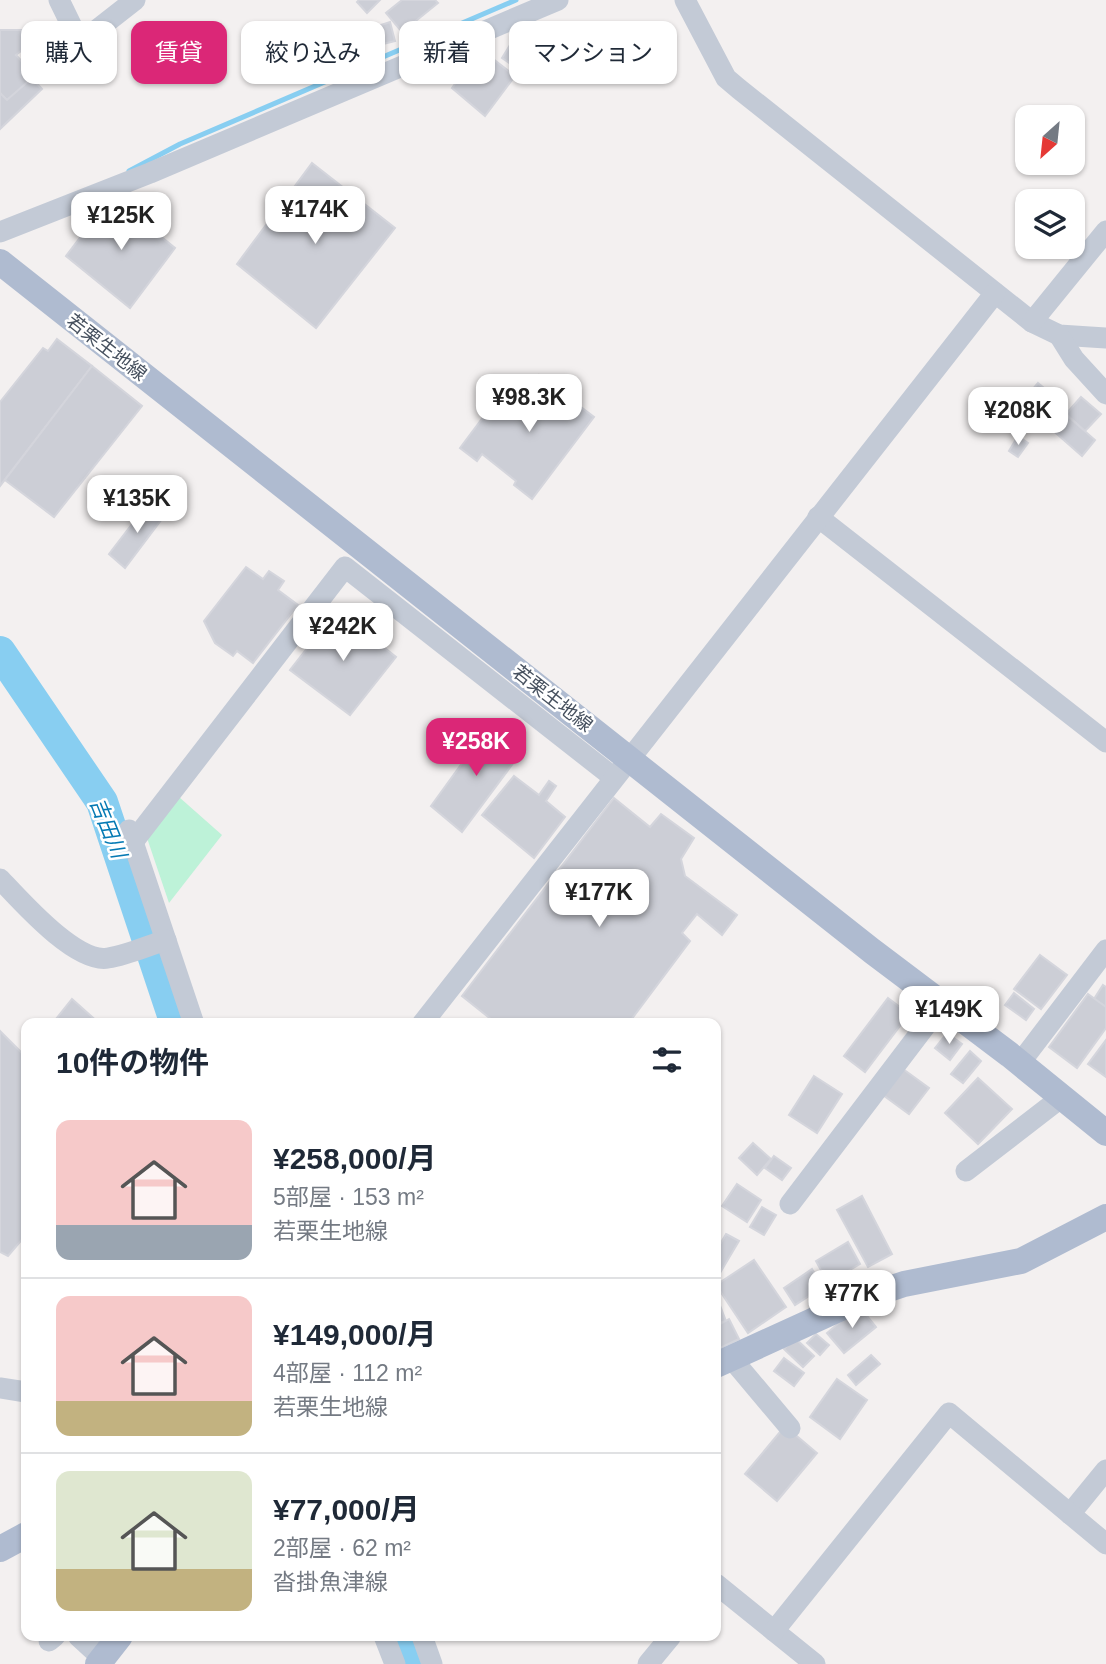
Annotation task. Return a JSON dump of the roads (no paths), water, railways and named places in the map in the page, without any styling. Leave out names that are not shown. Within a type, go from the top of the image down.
[{"type":"main road","name":"若栗生地線","points":[[0,262],[621,767],[942,1004],[1106,1133]]},
{"type":"main road","points":[[724,1362],[864,1297],[904,1284],[1021,1261],[1106,1217]]},
{"type":"main road","points":[[0,1549],[21,1538]]},
{"type":"main road","points":[[100,1661],[116,1641]]},
{"type":"street","points":[[59,0],[80,43],[135,0]]},
{"type":"street","points":[[0,232],[150,173],[558,0]]},
{"type":"street","points":[[685,0],[726,78],[1032,322],[1059,335],[1106,338]]},
{"type":"street","points":[[1032,322],[1106,231]]},
{"type":"street","points":[[427,1018],[995,293]]},
{"type":"street","points":[[1059,335],[1074,359],[1106,394]]},
{"type":"street","points":[[818,517],[1106,742]]},
{"type":"street","points":[[192,1018],[131,835],[345,567],[621,767]]},
{"type":"street","points":[[0,879],[49,929],[83,953],[105,959],[166,940]]},
{"type":"street","points":[[1020,1063],[1106,950]]},
{"type":"street","points":[[790,1204],[942,1004]]},
{"type":"street","points":[[966,1171],[1062,1097]]},
{"type":"street","points":[[724,1362],[790,1429]]},
{"type":"street","points":[[0,1388],[21,1391]]},
{"type":"street","points":[[774,1631],[949,1413],[1106,1544]]},
{"type":"street","points":[[1070,1514],[1106,1470]]},
{"type":"street","points":[[721,1588],[815,1664]]},
{"type":"street","points":[[82,1641],[100,1661]]},
{"type":"street","points":[[386,1641],[395,1664]]},
{"type":"street","points":[[424,1641],[432,1664]]},
{"type":"street","points":[[648,1664],[667,1641]]},
{"type":"waterway","points":[[129,171],[180,144],[516,0]]},
{"type":"waterway","name":"吉田川","points":[[0,652],[102,802],[174,1018]]},
{"type":"waterway","name":"吉田川","points":[[411,1641],[419,1664]]}]
